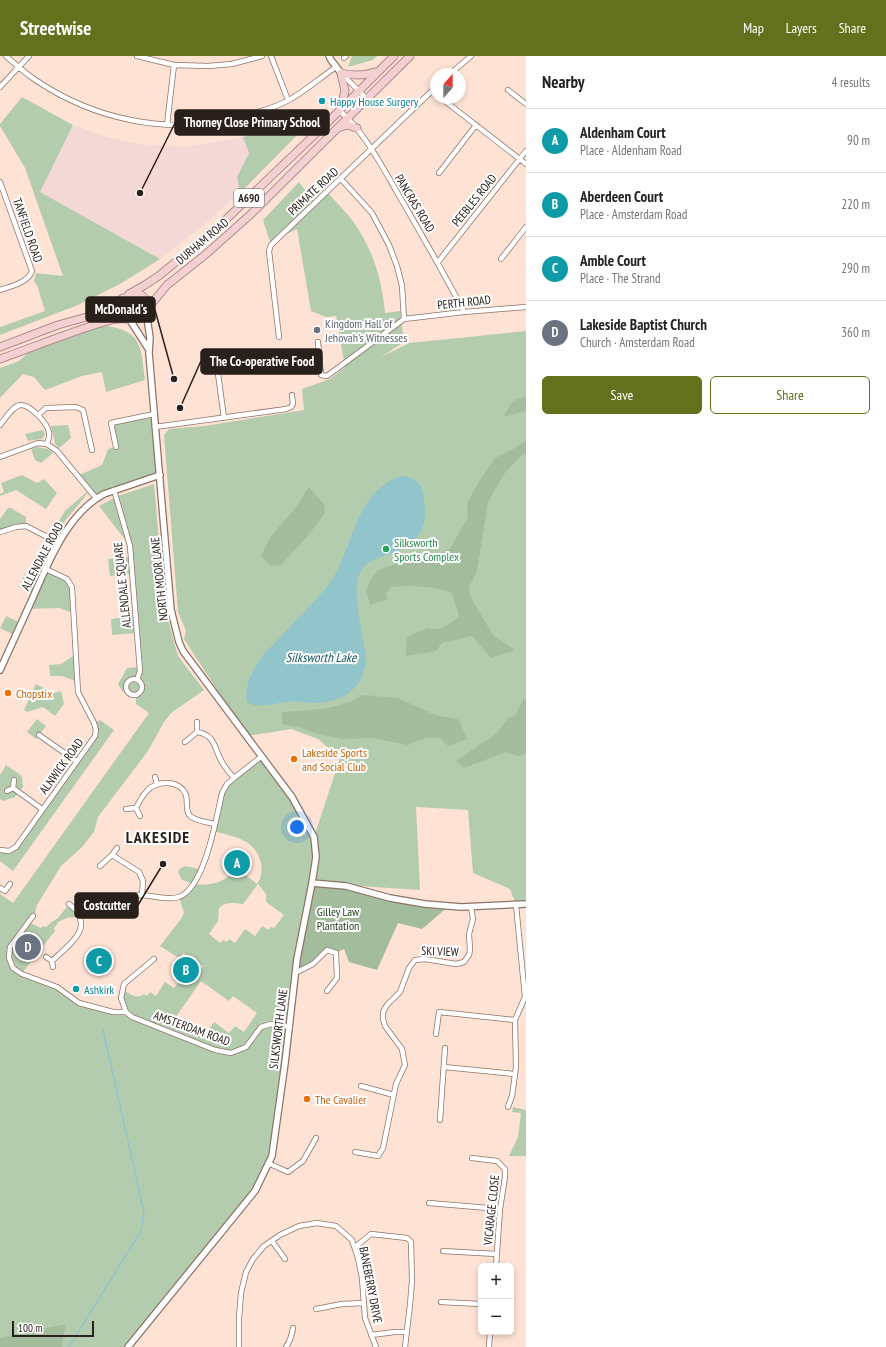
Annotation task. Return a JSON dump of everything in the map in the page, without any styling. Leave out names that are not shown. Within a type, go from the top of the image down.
[{"type":"highway","name":"DURHAM ROAD","points":[[0,347],[58,325],[94,315],[107,309],[146,285],[218,227],[394,56]]},
{"type":"highway","name":"DURHAM ROAD","points":[[0,359],[103,322],[140,318],[167,285],[251,214],[410,56]]},
{"type":"highway","points":[[338,70],[352,76],[361,76],[378,71]]},
{"type":"highway","points":[[338,70],[345,91],[344,100],[340,110]]},
{"type":"highway","points":[[336,129],[347,125],[357,128]]},
{"type":"highway","points":[[129,319],[120,309],[120,305],[126,296],[137,294],[144,298],[146,301],[147,310]]},
{"type":"street","points":[[6,56],[33,79],[77,104],[108,115],[136,122],[166,125],[205,124],[223,121],[267,109],[288,100],[338,70]]},
{"type":"street","points":[[0,87],[29,56]]},
{"type":"street","points":[[137,56],[174,65],[208,66],[232,64],[262,56]]},
{"type":"street","points":[[271,56],[288,100]]},
{"type":"street","points":[[329,56],[338,70],[367,99]]},
{"type":"street","points":[[457,68],[471,56]]},
{"type":"street","points":[[166,125],[174,65]]},
{"type":"street","points":[[508,90],[526,104]]},
{"type":"street","name":"PRIMATE ROAD","points":[[279,337],[270,251],[271,245],[371,148],[430,96]]},
{"type":"street","points":[[449,104],[526,164]]},
{"type":"street","name":"PANCRAS ROAD","points":[[340,110],[357,128],[371,148],[438,262],[464,312]]},
{"type":"street","points":[[439,173],[476,125]]},
{"type":"street","name":"PEEBLES ROAD","points":[[438,262],[526,151]]},
{"type":"street","points":[[318,342],[321,375],[328,376],[404,319],[402,286],[389,245],[372,213],[340,179]]},
{"type":"street","name":"TANFIELD ROAD","points":[[0,182],[32,271],[26,280],[0,290]]},
{"type":"street","points":[[501,260],[526,227]]},
{"type":"street","name":"PERTH ROAD","points":[[404,319],[526,306]]},
{"type":"street","name":"NORTH MOOR LANE","points":[[147,310],[155,427],[171,610],[179,642],[183,651],[292,797],[314,838],[316,857],[312,883]]},
{"type":"street","name":"NORTH MOOR LANE","points":[[129,319],[149,350]]},
{"type":"street","points":[[216,359],[224,418]]},
{"type":"street","points":[[155,427],[286,409],[291,407],[293,404],[292,395]]},
{"type":"street","points":[[0,425],[16,407],[21,405],[27,406],[38,415],[47,427],[49,433],[47,444]]},
{"type":"street","points":[[38,415],[46,408],[76,407],[83,410],[92,450]]},
{"type":"street","points":[[116,447],[111,423],[154,414]]},
{"type":"street","points":[[0,458],[38,443],[47,444],[57,451],[96,498]]},
{"type":"street","name":"ALLENDALE ROAD","points":[[0,670],[46,569],[59,543],[74,519],[96,498],[114,490],[160,475]]},
{"type":"street","name":"ALLENDALE SQUARE","points":[[114,490],[130,546],[140,671],[137,680]]},
{"type":"street","points":[[1,533],[16,527],[26,526],[59,543]]},
{"type":"street","name":"ALNWICK ROAD","points":[[0,850],[9,851],[16,847],[95,736],[96,730],[78,692],[72,587],[67,579],[46,569]]},
{"type":"street","points":[[185,742],[197,732],[198,722]]},
{"type":"street","points":[[197,732],[203,733],[212,740],[223,764],[234,778]]},
{"type":"street","points":[[39,735],[76,761]]},
{"type":"street","points":[[79,913],[90,908],[102,907],[130,896],[142,895],[158,898],[173,898],[180,897],[189,891],[202,870],[222,793],[227,784],[262,756]]},
{"type":"street","points":[[155,777],[157,784]]},
{"type":"street","points":[[13,788],[14,780]]},
{"type":"street","points":[[136,808],[146,791],[153,785],[171,784],[181,788],[186,796],[187,810],[190,816],[194,819],[214,824]]},
{"type":"street","points":[[13,788],[42,810]]},
{"type":"street","points":[[6,791],[13,788]]},
{"type":"street","points":[[126,809],[136,808]]},
{"type":"street","points":[[136,808],[140,816]]},
{"type":"street","points":[[100,866],[117,848]]},
{"type":"street","points":[[112,855],[139,872],[143,881],[142,895]]},
{"type":"street","points":[[312,883],[346,886],[390,898],[418,903],[470,907],[526,904]]},
{"type":"street","name":"SILKSWORTH LANE","points":[[128,1347],[255,1191],[272,1156],[290,1027],[297,959],[312,883]]},
{"type":"street","points":[[0,888],[5,891],[10,884]]},
{"type":"street","points":[[52,961],[79,932],[81,925],[79,913],[69,904]]},
{"type":"street","points":[[508,1108],[512,1096],[516,1066],[515,1020],[525,997],[516,905]]},
{"type":"street","name":"SKI VIEW","points":[[355,1152],[378,1156],[383,1148],[396,1084],[405,1065],[402,1050],[385,1026],[383,1019],[387,1005],[400,992],[409,968],[416,960],[425,959],[456,964],[464,962],[469,956],[470,950],[469,934],[473,919],[470,907]]},
{"type":"street","name":"AMSTERDAM ROAD","points":[[33,916],[10,947],[9,958],[13,968],[22,974],[57,987],[79,1003],[113,1012],[126,1012],[132,1017],[215,1050],[231,1053],[246,1047],[261,1027],[271,1024],[290,1027]]},
{"type":"street","points":[[295,973],[313,964],[328,950],[336,953],[337,978],[327,991]]},
{"type":"street","points":[[46,957],[52,961],[53,967]]},
{"type":"street","points":[[126,1012],[121,998],[124,984],[154,958]]},
{"type":"street","points":[[436,1034],[438,1012],[515,1020]]},
{"type":"street","points":[[440,1120],[445,1048]]},
{"type":"street","points":[[444,1067],[514,1074]]},
{"type":"street","points":[[361,1086],[394,1095]]},
{"type":"street","points":[[268,1163],[288,1172],[302,1161],[316,1138]]},
{"type":"street","name":"VICARAGE CLOSE","points":[[472,1158],[497,1161],[505,1169],[496,1263]]},
{"type":"street","points":[[429,1203],[500,1209]]},
{"type":"street","name":"BANEBERRY DRIVE","points":[[239,1347],[238,1318],[241,1293],[246,1272],[253,1259],[264,1246],[280,1235],[299,1226],[317,1223],[336,1226],[352,1240],[362,1278],[365,1318],[376,1347]]},
{"type":"street","points":[[355,1247],[371,1234],[407,1238],[411,1242],[412,1282],[405,1347]]},
{"type":"street","points":[[272,1241],[285,1258]]},
{"type":"street","points":[[443,1251],[496,1254]]},
{"type":"street","points":[[441,1302],[478,1304]]},
{"type":"street","points":[[316,1308],[342,1304],[364,1303]]},
{"type":"street","points":[[286,1347],[293,1328]]},
{"type":"street","points":[[371,1335],[407,1332]]},
{"type":"street","points":[[489,1347],[490,1335]]},
{"type":"shaded area","points":[[73,125],[110,138],[138,144],[186,147],[243,137],[249,153],[237,177],[240,193],[206,223],[160,259],[40,192]]},
{"type":"green space","points":[[352,56],[377,56],[373,60],[348,67]]},
{"type":"green space","points":[[22,97],[73,125],[40,192],[160,259],[120,284],[78,305],[0,335],[0,327],[45,311],[37,285],[34,281],[36,273],[63,276],[25,168],[0,126],[0,124]]},
{"type":"green space","points":[[306,114],[310,122],[240,193],[237,177],[249,153],[243,137],[272,128]]},
{"type":"green space","points":[[299,182],[311,198],[329,194],[348,215],[363,237],[374,261],[381,287],[385,313],[400,311],[404,342],[381,357],[409,343],[526,331],[526,904],[516,905],[510,889],[473,873],[468,810],[416,807],[420,890],[312,883],[297,959],[272,1156],[255,1191],[128,1347],[62,1347],[66,1324],[26,1331],[0,1338],[0,894],[13,903],[149,713],[136,704],[136,696],[125,693],[121,690],[118,684],[127,668],[140,667],[137,633],[112,635],[111,619],[135,616],[132,574],[110,576],[108,559],[131,557],[130,546],[99,506],[118,496],[154,484],[165,609],[178,656],[204,690],[171,713],[164,722],[148,751],[98,817],[94,832],[82,847],[61,866],[37,905],[35,913],[29,922],[41,928],[43,926],[46,927],[58,918],[69,904],[80,917],[67,918],[58,922],[54,928],[55,931],[22,973],[57,987],[79,1003],[131,1017],[124,1008],[123,990],[136,996],[141,996],[144,994],[147,996],[150,992],[156,996],[165,982],[174,988],[181,979],[187,982],[189,978],[193,981],[203,966],[183,953],[179,958],[160,946],[184,913],[179,897],[194,884],[182,880],[178,872],[185,866],[202,870],[195,884],[200,885],[216,883],[225,879],[233,872],[238,876],[242,872],[257,884],[262,872],[260,860],[253,847],[235,837],[213,831],[222,793],[227,784],[262,756],[292,797],[314,837],[340,758],[318,739],[291,729],[247,736],[184,639],[186,631],[178,612],[164,435],[169,429],[204,426],[304,410],[302,389],[330,379],[345,367],[336,316],[326,317],[311,311],[297,229],[270,242],[263,220]],"holes":[[[258,884],[266,894],[266,902],[284,915],[274,928],[271,927],[268,930],[262,926],[255,936],[245,929],[235,943],[229,939],[227,942],[223,940],[220,943],[209,934],[218,921],[219,908],[227,903],[243,904]],[[201,981],[229,1001],[233,996],[257,1013],[244,1032],[235,1026],[229,1033],[214,1022],[203,1038],[175,1018]]]},
{"type":"green space","points":[[107,326],[119,328],[128,332],[134,337],[141,351],[145,380],[106,392],[102,372],[82,376],[45,390],[34,377],[23,374],[0,398],[0,368],[19,361],[29,352],[95,328]]},
{"type":"green space","points":[[526,396],[526,411],[503,417],[513,401]]},
{"type":"green space","points":[[154,414],[160,475],[96,498],[77,476],[102,465],[108,449],[115,447],[111,423]]},
{"type":"green space","points":[[68,425],[71,438],[59,448],[55,444],[51,426]]},
{"type":"green space","points":[[43,430],[45,434],[42,439],[28,441],[25,434]]},
{"type":"green space","points":[[526,440],[526,454],[522,455],[504,474],[488,502],[477,571],[469,587],[471,598],[493,635],[515,650],[491,658],[472,636],[442,643],[436,651],[406,656],[407,637],[428,628],[437,629],[445,627],[459,616],[452,593],[422,587],[391,587],[386,593],[388,599],[370,605],[366,591],[371,579],[378,570],[398,563],[425,561],[450,549],[468,517],[467,503],[481,478],[495,458],[515,448]]},
{"type":"green space","points":[[37,447],[48,449],[53,453],[41,463],[35,460],[31,449]]},
{"type":"green space","points":[[22,475],[37,483],[44,479],[57,493],[46,509],[16,490],[0,496],[0,494],[4,492],[1,483]]},
{"type":"green space","points":[[309,487],[324,504],[325,513],[307,537],[281,565],[271,566],[261,556],[271,536],[294,510]]},
{"type":"green space","points":[[89,490],[83,500],[65,520],[58,531],[35,579],[40,582],[46,569],[69,582],[73,613],[59,608],[28,609],[35,594],[19,587],[25,574],[31,577],[44,547],[53,540],[56,526],[65,511]]},
{"type":"green space","points":[[8,508],[11,508],[26,517],[26,526],[0,532],[0,519]]},
{"type":"green space","points":[[6,616],[21,623],[16,636],[0,628]]},
{"type":"green space","points":[[76,654],[78,682],[62,676],[50,676],[49,665],[61,664]]},
{"type":"green space","points":[[36,684],[54,693],[61,691],[64,704],[55,716],[43,707],[27,712],[24,710]]},
{"type":"green space","points":[[363,695],[398,698],[435,715],[458,719],[467,739],[448,746],[440,738],[425,738],[408,745],[372,738],[343,739],[321,735],[299,727],[282,724],[282,712],[314,710],[344,704]]},
{"type":"green space","points":[[526,698],[526,754],[518,756],[506,752],[464,768],[456,761],[497,733],[508,718],[515,716],[523,700]]},
{"type":"green space","points":[[37,719],[46,726],[36,739],[27,732]]},
{"type":"green space","points":[[100,720],[114,730],[13,871],[0,861],[0,850],[9,851],[16,847],[95,736],[94,723]]},
{"type":"green space","points":[[6,765],[22,776],[23,787],[15,797],[3,801],[0,799],[0,775]]},
{"type":"green space","name":"Gilley Law Plantation","points":[[312,883],[346,886],[390,898],[449,906],[422,929],[398,923],[377,970],[349,962],[344,949],[336,953],[327,950],[313,964],[295,973]]},
{"type":"green space","points":[[513,1107],[526,1110],[526,1156],[509,1156],[518,1137],[521,1113],[512,1112]]},
{"type":"green space","points":[[66,1324],[62,1347],[0,1347],[0,1338],[26,1331]]},
{"type":"water","name":"Silksworth Lake","points":[[400,476],[413,479],[421,486],[425,505],[424,521],[419,535],[414,541],[403,548],[371,562],[360,572],[357,582],[357,602],[366,656],[365,667],[357,684],[351,691],[343,696],[324,702],[313,703],[289,701],[256,706],[247,702],[246,695],[250,677],[263,655],[326,588],[343,559],[355,526],[371,497],[384,485]]},
{"type":"waterway","points":[[69,1347],[141,1231],[144,1212],[103,1030]]},
{"type":"place","name":"Happy House Surgery","points":[[322,101]]},
{"type":"place","name":"Thorney Close Primary School","points":[[140,193]]},
{"type":"place","name":"Kingdom Hall of Jehovah's Witnesses","points":[[317,330]]},
{"type":"place","name":"McDonald's","points":[[174,379]]},
{"type":"place","name":"The Co-operative Food","points":[[180,408]]},
{"type":"place","name":"Silksworth Sports Complex","points":[[386,549]]},
{"type":"place","name":"Chopstix","points":[[8,693]]},
{"type":"place","name":"Lakeside Sports and Social Club","points":[[294,759]]},
{"type":"place","name":"Aldenham Court","points":[[237,863]]},
{"type":"place","name":"Costcutter","points":[[163,864]]},
{"type":"place","name":"Lakeside Baptist Church","points":[[28,947]]},
{"type":"place","name":"Amble Court","points":[[99,961]]},
{"type":"place","name":"Aberdeen Court","points":[[186,970]]},
{"type":"place","name":"Ashkirk","points":[[76,989]]},
{"type":"place","name":"The Cavalier","points":[[307,1099]]},
{"type":"district","name":"LAKESIDE","points":[[158,837]]}]
